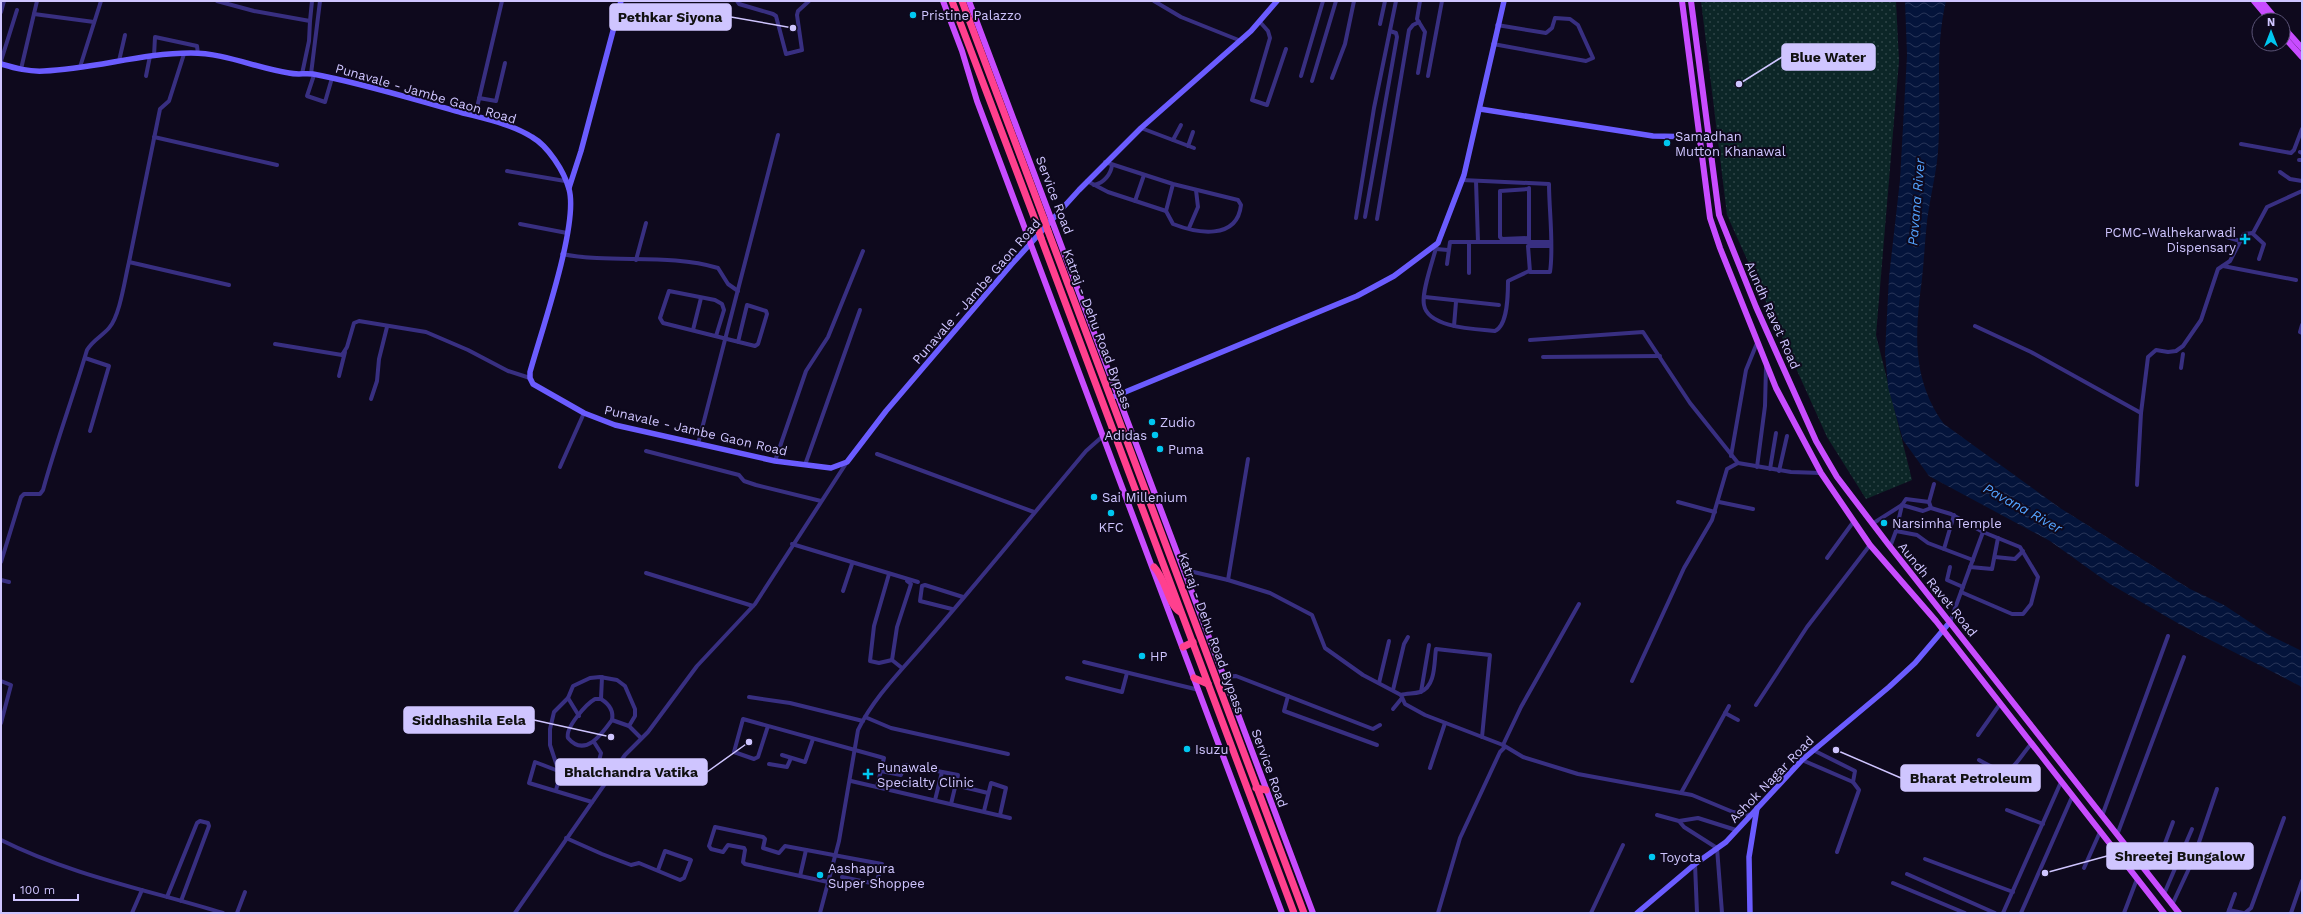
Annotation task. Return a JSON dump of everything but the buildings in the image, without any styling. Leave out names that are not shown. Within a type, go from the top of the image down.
[{"type":"highway","name":"Katraj - Dehu Road Bypass","points":[[952,1],[1294,913]]},
{"type":"highway","name":"Katraj - Dehu Road Bypass","points":[[962,1],[1304,913]]},
{"type":"highway","points":[[1154,567],[1161,575],[1175,607],[1182,614]]},
{"type":"highway","points":[[1183,647],[1193,642]]},
{"type":"highway","points":[[1194,678],[1208,684]]},
{"type":"highway","points":[[1256,788],[1266,790]]},
{"type":"main road","points":[[943,1],[962,51],[977,101],[1030,244],[1154,567],[1282,913]]},
{"type":"main road","name":"Service Road","points":[[969,1],[1053,219],[1313,913]]},
{"type":"main road","name":"Aundh Ravet Road","points":[[1682,1],[1706,198],[1713,227],[1776,388],[1821,473],[1870,545],[1943,630],[2164,913]]},
{"type":"main road","name":"Aundh Ravet Road","points":[[1691,1],[1715,196],[1722,224],[1756,307],[1816,441],[1837,477],[1872,524],[2179,913]]},
{"type":"main road","points":[[2254,1],[2266,12]]},
{"type":"main road","points":[[2261,1],[2268,12]]},
{"type":"main road","points":[[2291,36],[2299,45],[2302,57]]},
{"type":"street","points":[[1,12],[4,1]]},
{"type":"street","points":[[21,69],[24,49],[37,1]]},
{"type":"street","points":[[80,67],[101,1]]},
{"type":"street","points":[[217,1],[254,11],[310,21]]},
{"type":"street","points":[[302,74],[309,41],[312,1]]},
{"type":"street","points":[[320,1],[312,74],[307,96],[325,102],[332,78]]},
{"type":"street","points":[[475,116],[502,1]]},
{"type":"street","points":[[569,188],[583,144],[621,1]]},
{"type":"street","points":[[736,1],[739,4],[776,16],[786,54],[802,50],[797,15],[798,11],[809,1]]},
{"type":"street","points":[[1154,1],[1181,17],[1241,41]]},
{"type":"street","name":"Punavale - Jambe Gaon Road","points":[[1,62],[21,69],[44,71],[152,56],[184,54],[216,55],[288,73],[312,74],[332,78],[475,116],[513,128],[534,138],[554,160],[569,188],[571,210],[562,254],[530,378],[531,382],[584,413],[612,424],[775,461],[831,468],[847,462],[886,411],[1030,244],[1105,162],[1141,128],[1241,41],[1260,22],[1277,1]]},
{"type":"street","points":[[1302,76],[1323,1]]},
{"type":"street","points":[[1312,81],[1336,1]]},
{"type":"street","points":[[1332,78],[1345,44],[1354,1]]},
{"type":"street","points":[[1380,24],[1385,1]]},
{"type":"street","points":[[1356,218],[1374,108],[1396,1]]},
{"type":"street","points":[[1418,73],[1425,32],[1419,22],[1418,17],[1420,1]]},
{"type":"street","points":[[1428,76],[1442,1]]},
{"type":"street","points":[[1462,180],[1549,184],[1550,272],[1529,271],[1508,281],[1504,324],[1495,331],[1454,326],[1434,320],[1429,315],[1424,305],[1424,297],[1437,246],[1462,180],[1480,109],[1492,44],[1504,1]]},
{"type":"street","points":[[1,62],[17,10]]},
{"type":"street","points":[[34,14],[94,22]]},
{"type":"street","points":[[1492,44],[1586,61],[1593,58],[1578,25],[1570,20],[1555,18],[1552,28],[1546,33],[1497,25]]},
{"type":"street","points":[[1260,22],[1268,32],[1270,38],[1252,100],[1267,105],[1286,49]]},
{"type":"street","points":[[1377,219],[1409,30],[1413,24],[1419,22]]},
{"type":"street","points":[[1365,217],[1397,37],[1396,33],[1390,31]]},
{"type":"street","points":[[119,61],[125,35]]},
{"type":"street","points":[[146,76],[152,56],[155,37],[197,46],[198,54]]},
{"type":"street","points":[[1,562],[21,497],[24,494],[40,494],[43,490],[56,442],[67,416],[85,358],[93,341],[110,327],[116,312],[129,262],[160,109],[169,101],[184,54]]},
{"type":"street","points":[[479,98],[496,101],[505,63]]},
{"type":"street","points":[[1480,109],[1653,136],[1699,137]]},
{"type":"street","points":[[1173,140],[1181,125]]},
{"type":"street","points":[[1141,128],[1194,148]]},
{"type":"street","points":[[2241,144],[2291,153],[2294,150],[2302,129]]},
{"type":"street","points":[[1188,146],[1193,132]]},
{"type":"street","points":[[698,444],[778,135]]},
{"type":"street","points":[[154,137],[277,165]]},
{"type":"street","points":[[1087,181],[1135,201],[1166,211],[1173,224],[1210,233],[1216,232],[1234,221],[1240,209],[1238,200],[1174,184],[1105,162]]},
{"type":"street","points":[[1094,185],[1103,182],[1110,173],[1112,165]]},
{"type":"street","points":[[507,171],[565,181]]},
{"type":"street","points":[[2280,172],[2290,179],[2302,181]]},
{"type":"street","points":[[1135,201],[1144,175]]},
{"type":"street","points":[[1476,181],[1478,242]]},
{"type":"street","points":[[1529,183],[1529,240]]},
{"type":"street","points":[[1166,211],[1174,184]]},
{"type":"street","points":[[1529,189],[1500,191],[1500,237],[1502,239],[1529,240],[1550,244]]},
{"type":"street","points":[[1189,228],[1198,207],[1196,190]]},
{"type":"street","points":[[2252,233],[2267,207],[2302,191]]},
{"type":"street","points":[[636,260],[646,222]]},
{"type":"street","points":[[520,224],[567,233]]},
{"type":"street","points":[[2137,485],[2141,413],[2148,357],[2156,350],[2168,352],[2176,351],[2183,346],[2201,320],[2216,273],[2230,261],[2244,234],[2252,233],[2264,244],[2259,260]]},
{"type":"street","points":[[2227,237],[2240,241]]},
{"type":"street","points":[[1447,264],[1449,243],[1529,240]]},
{"type":"street","points":[[1468,274],[1469,242]]},
{"type":"street","points":[[1529,271],[1528,246],[1550,244]]},
{"type":"street","points":[[1437,246],[1448,250]]},
{"type":"street","points":[[1111,398],[1357,296],[1394,276],[1437,246]]},
{"type":"street","points":[[775,461],[806,371],[828,337],[863,251]]},
{"type":"street","points":[[562,254],[710,266],[718,268],[728,284],[738,290]]},
{"type":"street","points":[[129,262],[229,285]]},
{"type":"street","points":[[2223,266],[2296,280]]},
{"type":"street","points":[[716,336],[723,307],[719,302],[669,291],[660,318],[665,324],[738,342],[757,345],[767,314],[766,311],[747,305],[738,342]]},
{"type":"street","points":[[1424,297],[1456,302],[1499,305]]},
{"type":"street","points":[[693,330],[701,298]]},
{"type":"street","points":[[1454,326],[1456,302]]},
{"type":"street","points":[[805,465],[860,310]]},
{"type":"street","points":[[339,376],[345,352],[356,322],[387,327],[409,328],[426,332],[468,350],[508,371],[530,378]]},
{"type":"street","points":[[2302,325],[2300,332],[2302,333]]},
{"type":"street","points":[[1975,326],[2031,352],[2141,413]]},
{"type":"street","points":[[370,399],[377,381],[379,359],[387,327]]},
{"type":"street","points":[[1530,340],[1639,331],[1646,336],[1690,403],[1738,463],[1779,471],[1821,473]]},
{"type":"street","points":[[1731,456],[1746,370],[1757,342]]},
{"type":"street","points":[[275,344],[339,355],[345,352]]},
{"type":"street","points":[[2181,368],[2183,354]]},
{"type":"street","points":[[1543,357],[1660,356]]},
{"type":"street","points":[[85,358],[110,366],[90,431]]},
{"type":"street","points":[[1757,467],[1766,406],[1766,365]]},
{"type":"street","points":[[560,467],[584,413]]},
{"type":"street","points":[[1770,469],[1776,432]]},
{"type":"street","points":[[820,913],[835,855],[850,781],[858,730],[864,719],[902,668],[1086,451],[1104,435]]},
{"type":"street","points":[[1779,471],[1787,436]]},
{"type":"street","points":[[646,451],[740,475],[744,481],[766,488],[821,501]]},
{"type":"street","points":[[877,454],[1034,512]]},
{"type":"street","points":[[1228,580],[1248,459]]},
{"type":"street","points":[[515,913],[625,755],[648,732],[697,666],[753,606],[792,544],[847,462]]},
{"type":"street","points":[[1632,681],[1684,568],[1714,512],[1727,469],[1738,463]]},
{"type":"street","points":[[1930,508],[1929,502],[1934,484]]},
{"type":"street","points":[[1872,524],[1902,505],[1909,498],[1929,502]]},
{"type":"street","points":[[1678,502],[1714,512]]},
{"type":"street","points":[[1718,502],[1753,509]]},
{"type":"street","points":[[1902,505],[1923,511],[1930,508],[1954,515],[1983,532],[2020,547],[2038,577],[2031,604],[2023,614],[2012,614],[1961,592]]},
{"type":"street","points":[[1890,547],[1896,531],[1902,505]]},
{"type":"street","points":[[1944,549],[1954,515]]},
{"type":"street","points":[[1827,558],[1854,521]]},
{"type":"street","points":[[1896,531],[1917,535],[1928,543],[1973,560]]},
{"type":"street","points":[[1950,622],[1983,532]]},
{"type":"street","points":[[1970,567],[1991,570],[1998,538]]},
{"type":"street","points":[[792,544],[888,575],[918,582]]},
{"type":"street","points":[[1756,705],[1807,627],[1870,545]]},
{"type":"street","points":[[1995,557],[2015,559],[2023,551]]},
{"type":"street","points":[[844,591],[852,564]]},
{"type":"street","points":[[1950,566],[1947,580],[1963,587]]},
{"type":"street","points":[[1185,570],[1228,580],[1270,593],[1312,616],[1325,648],[1363,675],[1402,696],[1405,704],[1445,723],[1504,746],[1523,756],[1578,774],[1682,793],[1713,803],[1734,812],[1750,815]]},
{"type":"street","points":[[646,573],[753,606]]},
{"type":"street","points":[[888,575],[874,626],[870,661],[879,663],[892,660]]},
{"type":"street","points":[[888,575],[911,584],[897,627],[892,660]]},
{"type":"street","points":[[1,580],[8,582]]},
{"type":"street","points":[[952,610],[920,601],[922,586],[925,585],[963,597]]},
{"type":"street","points":[[1438,913],[1460,838],[1521,707],[1580,604]]},
{"type":"street","name":"Ashok Nagar Road","points":[[1637,913],[1695,864],[1717,848],[1802,760],[1889,687],[1915,663],[1950,622]]},
{"type":"street","points":[[2102,816],[2168,636]]},
{"type":"street","points":[[1393,690],[1404,644],[1408,637]]},
{"type":"street","points":[[1380,684],[1389,641]]},
{"type":"street","points":[[1421,692],[1429,645]]},
{"type":"street","points":[[1393,709],[1402,696],[1421,692],[1430,685],[1436,649],[1490,655],[1482,737]]},
{"type":"street","points":[[2117,835],[2184,657]]},
{"type":"street","points":[[892,660],[902,668]]},
{"type":"street","points":[[1084,662],[1199,690]]},
{"type":"street","points":[[1067,678],[1122,692],[1127,673]]},
{"type":"street","points":[[1225,677],[1236,676],[1373,728],[1380,725]]},
{"type":"street","points":[[594,742],[601,753],[597,769],[588,775],[572,775],[557,766],[550,745],[550,729],[554,712],[568,698],[574,686],[590,678],[602,677],[617,680],[625,686],[635,709],[635,716],[629,726]]},
{"type":"street","points":[[601,699],[594,700],[585,706],[567,730],[568,738],[574,744],[584,746],[594,742],[612,720],[611,709],[601,699],[602,677]]},
{"type":"street","points":[[1,681],[11,685],[1,723]]},
{"type":"street","points":[[1288,696],[1284,710],[1377,745]]},
{"type":"street","points":[[749,697],[790,703],[864,719],[891,728],[1008,754]]},
{"type":"street","points":[[568,698],[579,716]]},
{"type":"street","points":[[1978,735],[2000,704]]},
{"type":"street","points":[[1682,793],[1729,706]]},
{"type":"street","points":[[1725,713],[1738,720]]},
{"type":"street","points":[[768,726],[758,757],[754,759],[734,752],[743,719],[884,758],[877,787]]},
{"type":"street","points":[[612,720],[629,726],[641,738]]},
{"type":"street","points":[[1430,768],[1445,723]]},
{"type":"street","points":[[782,755],[806,762],[813,739]]},
{"type":"street","points":[[1979,760],[1998,771],[2005,772],[2012,768],[2031,744]]},
{"type":"street","points":[[1813,750],[1855,771],[1853,782]]},
{"type":"street","points":[[769,764],[787,768],[791,758]]},
{"type":"street","points":[[1802,760],[1853,782],[1858,787],[1859,795],[1837,852]]},
{"type":"street","points":[[556,790],[561,772],[535,762],[529,783],[592,802]]},
{"type":"street","points":[[881,770],[901,775],[904,766],[906,765],[958,775],[950,804]]},
{"type":"street","points":[[597,769],[610,776]]},
{"type":"street","points":[[935,800],[942,772]]},
{"type":"street","points":[[850,781],[1010,818]]},
{"type":"street","points":[[2004,913],[2061,782]]},
{"type":"street","points":[[984,812],[991,783],[1006,787],[1000,816]]},
{"type":"street","points":[[955,785],[988,793]]},
{"type":"street","points":[[2172,905],[2194,860],[2217,789]]},
{"type":"street","points":[[2021,913],[2072,797]]},
{"type":"street","points":[[1750,913],[1749,857],[1758,807]]},
{"type":"street","points":[[2007,810],[2043,824]]},
{"type":"street","points":[[1657,816],[1679,821],[1698,818],[1736,830]]},
{"type":"street","points":[[2235,894],[2228,912],[2244,913],[2251,908],[2284,818]]},
{"type":"street","points":[[167,897],[197,823],[200,821],[208,823],[209,826],[181,901]]},
{"type":"street","points":[[1679,821],[1684,827],[1717,848],[1722,913]]},
{"type":"street","points":[[2146,871],[2158,862],[2173,822]]},
{"type":"street","points":[[828,882],[744,863],[744,848],[727,845],[723,852],[711,849],[709,846],[715,827],[718,826],[763,837],[764,849],[779,853],[784,846],[882,864],[876,884],[842,877]]},
{"type":"street","points":[[2164,894],[2192,829]]},
{"type":"street","points":[[2084,868],[2100,832]]},
{"type":"street","points":[[566,838],[631,865],[639,863],[683,880],[691,860],[665,851],[658,870]]},
{"type":"street","points":[[1,840],[26,852],[74,871],[220,913]]},
{"type":"street","points":[[1591,913],[1623,845]]},
{"type":"street","points":[[800,876],[806,850]]},
{"type":"street","points":[[1925,859],[2013,892]]},
{"type":"street","points":[[1695,864],[1697,913]]},
{"type":"street","points":[[1907,874],[1995,913]]},
{"type":"street","points":[[2124,913],[2136,879]]},
{"type":"street","points":[[2291,913],[2302,881]]},
{"type":"street","points":[[1893,882],[1965,913]]},
{"type":"street","points":[[132,913],[142,890]]},
{"type":"street","points":[[237,913],[245,892]]},
{"type":"green space","points":[[1701,1],[1896,1],[1899,61],[1876,335],[1912,480],[1866,499],[1827,437],[1727,215]]},
{"type":"water","name":"Pavana River","points":[[1905,1],[1946,1],[1940,39],[1938,152],[1927,221],[1917,336],[1921,372],[1933,407],[1944,424],[2060,508],[2190,589],[2224,605],[2269,635],[2302,651],[2302,687],[2181,625],[2110,584],[2050,541],[1929,476],[1903,440],[1888,387],[1885,353],[1889,277],[1900,180],[1907,55]]},
{"type":"place","name":"Pristine Palazzo","points":[[913,15]]},
{"type":"place","name":"Pethkar Siyona","points":[[793,28]]},
{"type":"place","name":"Blue Water","points":[[1739,84]]},
{"type":"place","name":"Samadhan Mutton Khanawal","points":[[1667,143]]},
{"type":"place","name":"PCMC-Walhekarwadi Dispensary","points":[[2245,239]]},
{"type":"place","name":"Zudio","points":[[1152,422]]},
{"type":"place","name":"Adidas","points":[[1155,435]]},
{"type":"place","name":"Puma","points":[[1160,449]]},
{"type":"place","name":"Sai Millenium","points":[[1094,497]]},
{"type":"place","name":"KFC","points":[[1111,513]]},
{"type":"place","name":"Narsimha Temple","points":[[1884,523]]},
{"type":"place","name":"HP","points":[[1142,656]]},
{"type":"place","name":"Siddhashila Eela","points":[[611,737]]},
{"type":"place","name":"Bhalchandra Vatika","points":[[749,742]]},
{"type":"place","name":"Isuzu","points":[[1187,749]]},
{"type":"place","name":"Bharat Petroleum","points":[[1836,750]]},
{"type":"place","name":"Punawale Specialty Clinic","points":[[868,774]]},
{"type":"place","name":"Toyota","points":[[1652,857]]},
{"type":"place","name":"Shreetej Bungalow","points":[[2045,873]]},
{"type":"place","name":"Aashapura Super Shoppee","points":[[820,875]]}]
